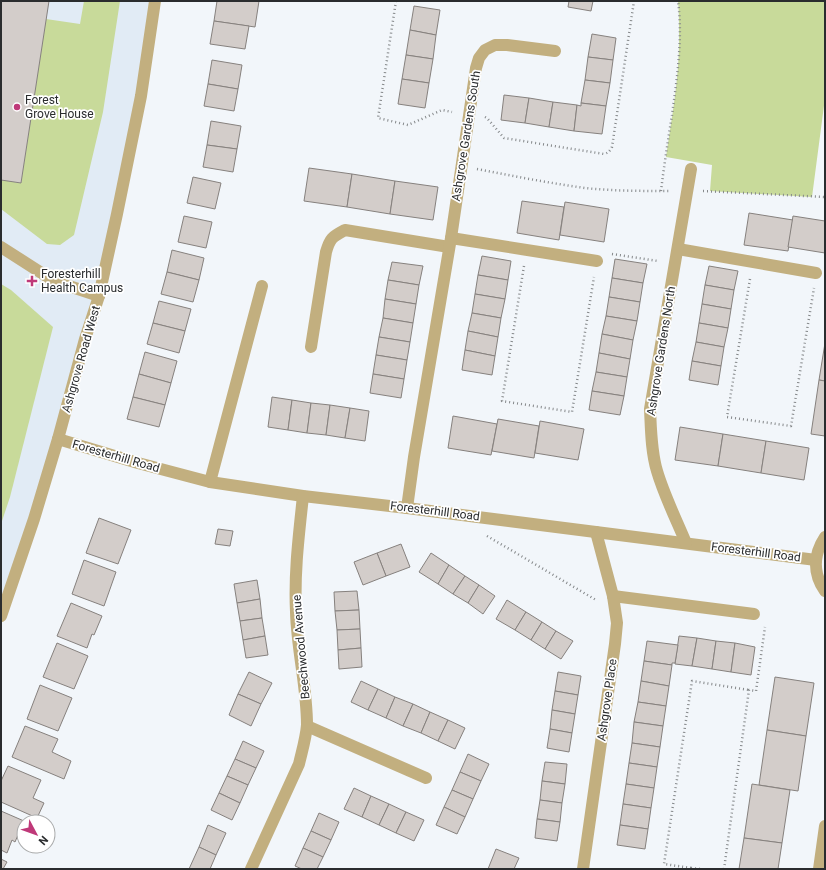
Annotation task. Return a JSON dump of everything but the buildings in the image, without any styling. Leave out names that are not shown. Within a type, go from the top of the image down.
[{"type":"street","name":"Ashgrove Road West","points":[[1,616],[34,519],[99,296],[139,103],[155,1]]},
{"type":"street","name":"Ashgrove Gardens South","points":[[407,508],[414,457],[450,242],[476,68],[479,58],[485,50],[495,45],[507,44],[555,51]]},
{"type":"street","name":"Ashgrove Gardens North","points":[[686,543],[666,496],[657,470],[651,439],[650,409],[691,169]]},
{"type":"street","points":[[311,347],[326,252],[330,240],[345,230],[526,250],[597,261]]},
{"type":"street","points":[[1,247],[54,281],[99,296]]},
{"type":"street","points":[[678,250],[816,273]]},
{"type":"street","points":[[210,482],[262,286]]},
{"type":"street","name":"Foresterhill Road","points":[[58,439],[138,463],[210,482],[303,496],[816,560]]},
{"type":"street","name":"Beechwood Avenue","points":[[251,869],[299,764],[307,726],[306,701],[296,613],[296,578],[303,496]]},
{"type":"street","name":"Ashgrove Place","points":[[583,869],[617,623],[613,596],[596,532]]},
{"type":"street","points":[[825,537],[821,543],[816,560],[818,577],[825,591]]},
{"type":"street","points":[[613,596],[754,614]]},
{"type":"street","points":[[307,726],[426,778]]},
{"type":"street","points":[[819,869],[825,826]]},
{"type":"path","points":[[396,1],[378,118],[408,125],[442,110],[487,118],[504,138],[604,154],[607,153],[612,147],[634,1]]},
{"type":"path","points":[[661,191],[676,88],[680,49],[678,1]]},
{"type":"path","points":[[461,166],[586,188],[617,190],[710,191],[825,197]]},
{"type":"path","points":[[526,250],[502,401],[572,412],[597,261],[606,253],[675,264]]},
{"type":"path","points":[[752,262],[727,416],[791,426],[816,273]]},
{"type":"path","points":[[481,533],[616,612]]},
{"type":"path","points":[[700,869],[664,864],[692,681],[756,692],[765,626]]},
{"type":"path","points":[[724,869],[750,690]]},
{"type":"shaded area","name":"Foresterhill Health Campus","points":[[1,1],[155,1],[141,96],[52,472],[1,622]]},
{"type":"green space","points":[[84,1],[120,1],[103,112],[74,235],[60,245],[47,244],[1,209],[1,180],[21,183],[46,19],[80,24]]},
{"type":"green space","points":[[678,1],[825,1],[825,98],[812,197],[710,191],[712,165],[666,157],[678,63]]},
{"type":"green space","points":[[1,284],[11,290],[53,327],[10,497],[1,524]]},
{"type":"place","name":"Forest Grove House","points":[[17,107]]},
{"type":"place","name":"Foresterhill Health Campus","points":[[32,281]]}]
